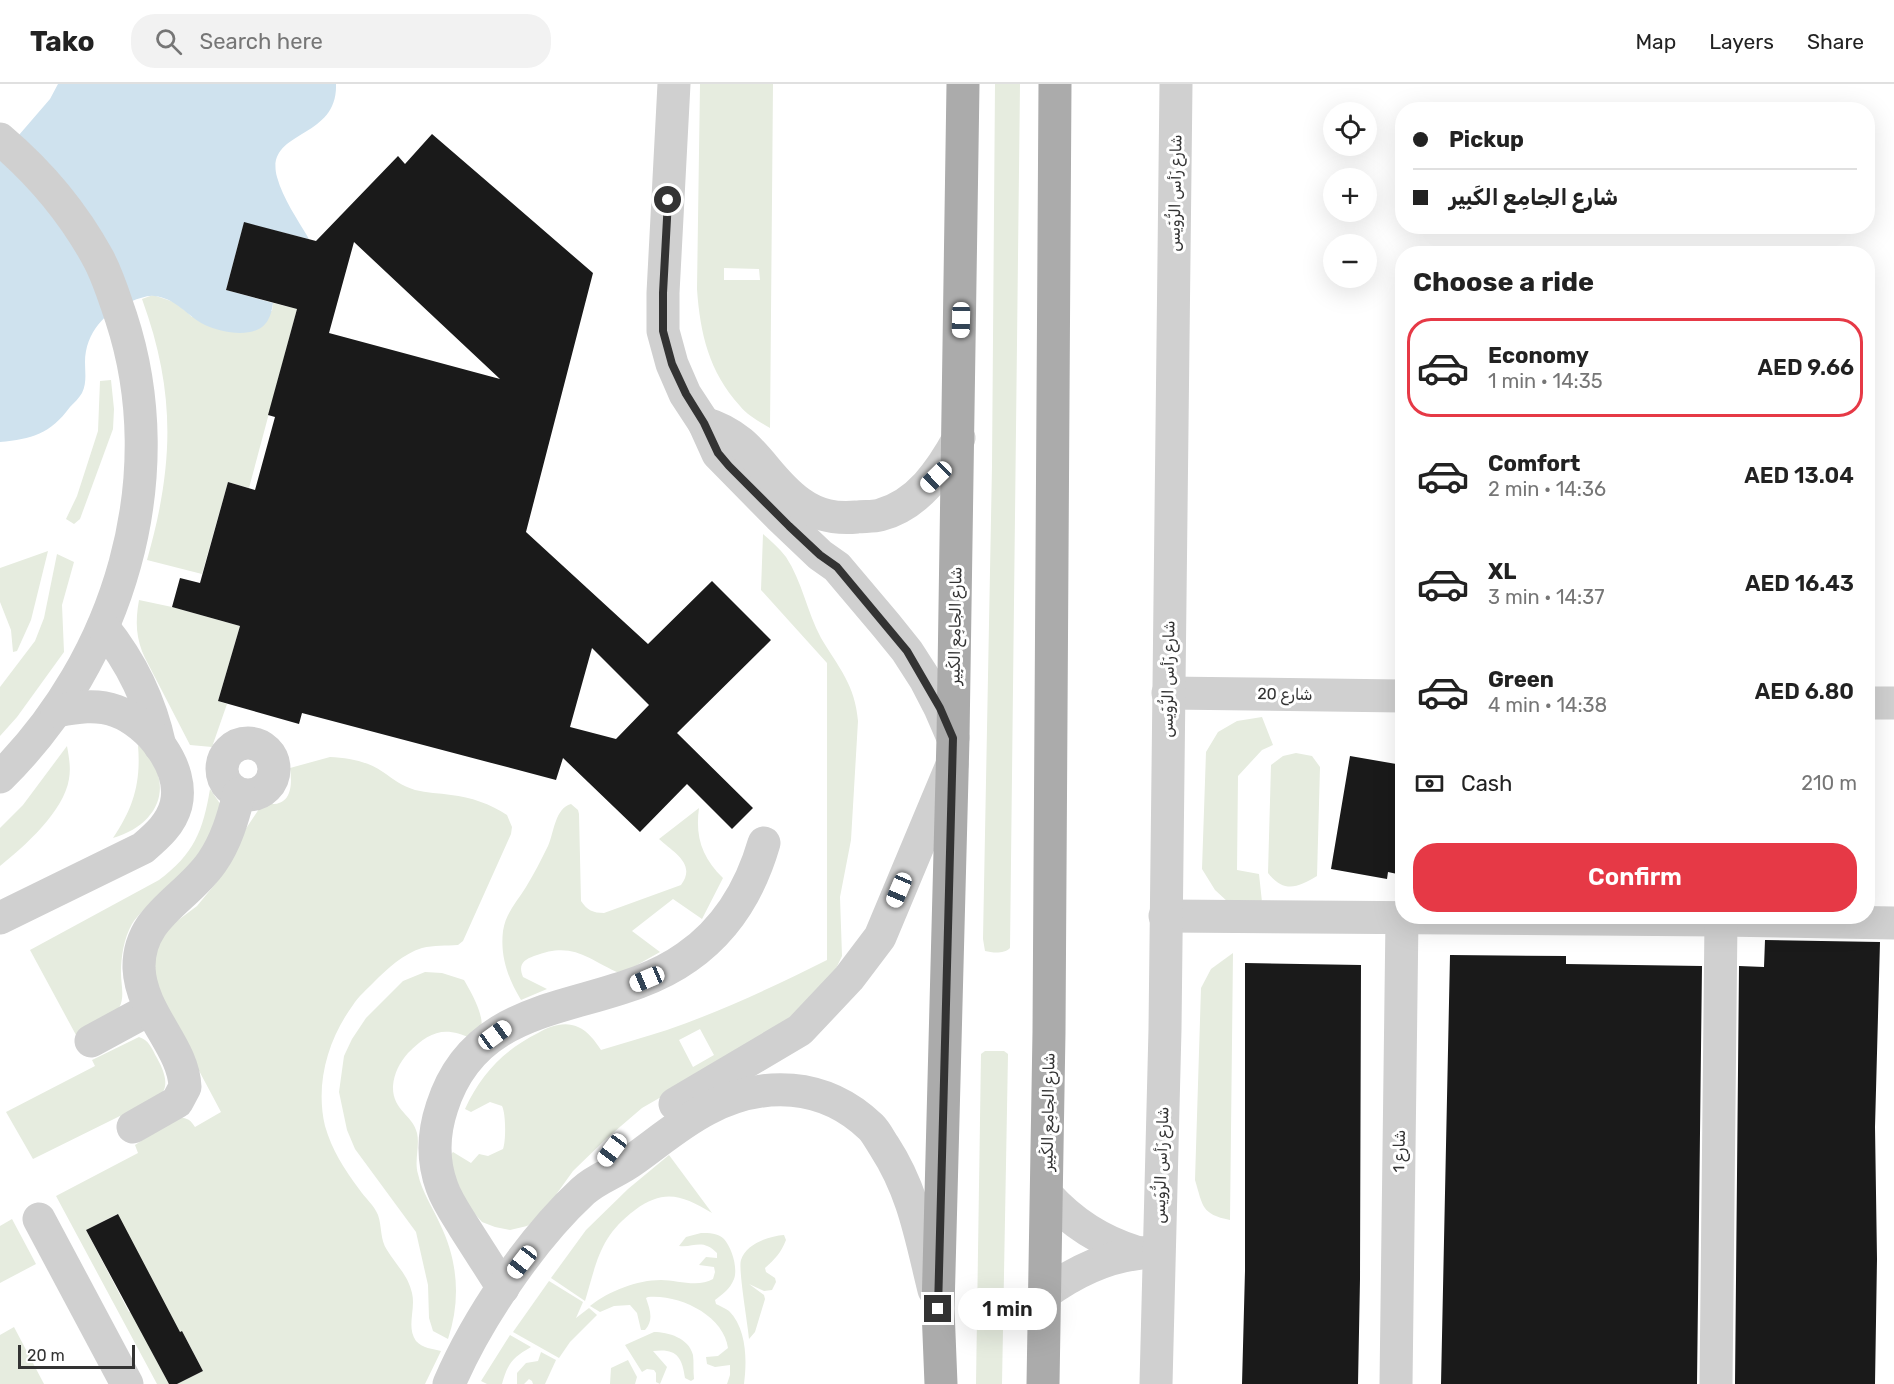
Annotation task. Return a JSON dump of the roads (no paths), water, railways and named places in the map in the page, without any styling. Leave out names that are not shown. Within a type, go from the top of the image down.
[{"type":"main road","name":"شارع الجامِع الكَبِير","points":[[941,1384],[938,1309],[953,750],[963,84]]},
{"type":"main road","name":"شارع الجامِع الكَبِير","points":[[1043,1384],[1047,1195],[1055,84]]},
{"type":"street","points":[[449,1384],[503,1288],[546,1232],[590,1185],[612,1150],[630,1133],[800,1030],[849,978],[880,937],[953,750],[940,708],[907,651],[837,567],[806,542],[718,453],[676,374],[663,331],[674,84]]},
{"type":"street","name":"شارع رَأس الرُّوَيس","points":[[1156,1384],[1147,1252],[1165,1029],[1176,84]]},
{"type":"street","points":[[0,139],[22,158],[51,189],[77,223],[99,259],[128,340],[138,389],[142,440],[140,491],[132,535],[103,627],[90,656],[57,711],[24,754],[0,777]]},
{"type":"street","points":[[704,423],[721,428],[736,437],[750,449],[787,492],[802,504],[818,513],[837,518],[879,516],[900,507],[919,494],[936,477],[959,438]]},
{"type":"street","points":[[0,918],[142,848],[169,821],[176,805],[177,785],[151,710],[136,675],[103,627]]},
{"type":"street","name":"شارع 20","points":[[1168,693],[1395,696]]},
{"type":"street","points":[[1875,702],[1894,703]]},
{"type":"street","points":[[57,711],[97,706],[116,710],[149,732],[166,758]]},
{"type":"street","points":[[244,743],[255,744],[271,757],[274,768],[272,778],[259,793],[249,796],[239,794],[225,782],[222,764],[226,754],[234,748],[244,743]]},
{"type":"street","points":[[166,758],[222,764]]},
{"type":"street","points":[[133,1127],[177,1102],[185,1087],[182,1068],[141,989],[139,966],[142,945],[149,926],[194,884],[224,844],[239,794]]},
{"type":"street","points":[[503,1288],[442,1190],[437,1172],[434,1152],[437,1123],[446,1094],[460,1068],[480,1045],[510,1024],[531,1014],[633,985],[661,973],[687,957],[730,916],[757,867],[764,843]]},
{"type":"street","points":[[1165,916],[1395,918]]},
{"type":"street","points":[[1875,923],[1894,923]]},
{"type":"street","name":"شارع 1","points":[[1396,1384],[1402,924]]},
{"type":"street","points":[[1716,1384],[1721,924]]},
{"type":"street","points":[[91,1041],[150,1009]]},
{"type":"street","points":[[590,1185],[632,1161],[697,1115],[730,1098],[775,1089],[800,1090],[829,1099],[872,1128],[892,1159],[908,1190],[938,1309]]},
{"type":"street","points":[[1047,1195],[1076,1224],[1093,1235],[1111,1244],[1147,1252]]},
{"type":"street","points":[[39,1219],[127,1384]]},
{"type":"street","points":[[1044,1293],[1082,1270],[1110,1258],[1147,1252]]},
{"type":"water","points":[[58,84],[336,84],[334,102],[326,116],[281,150],[276,162],[277,177],[283,193],[309,239],[244,223],[226,290],[273,303],[269,318],[263,326],[256,330],[239,333],[220,330],[205,325],[162,297],[143,297],[123,305],[106,317],[93,332],[86,351],[84,389],[63,416],[40,434],[0,442],[0,157],[50,99]]}]
